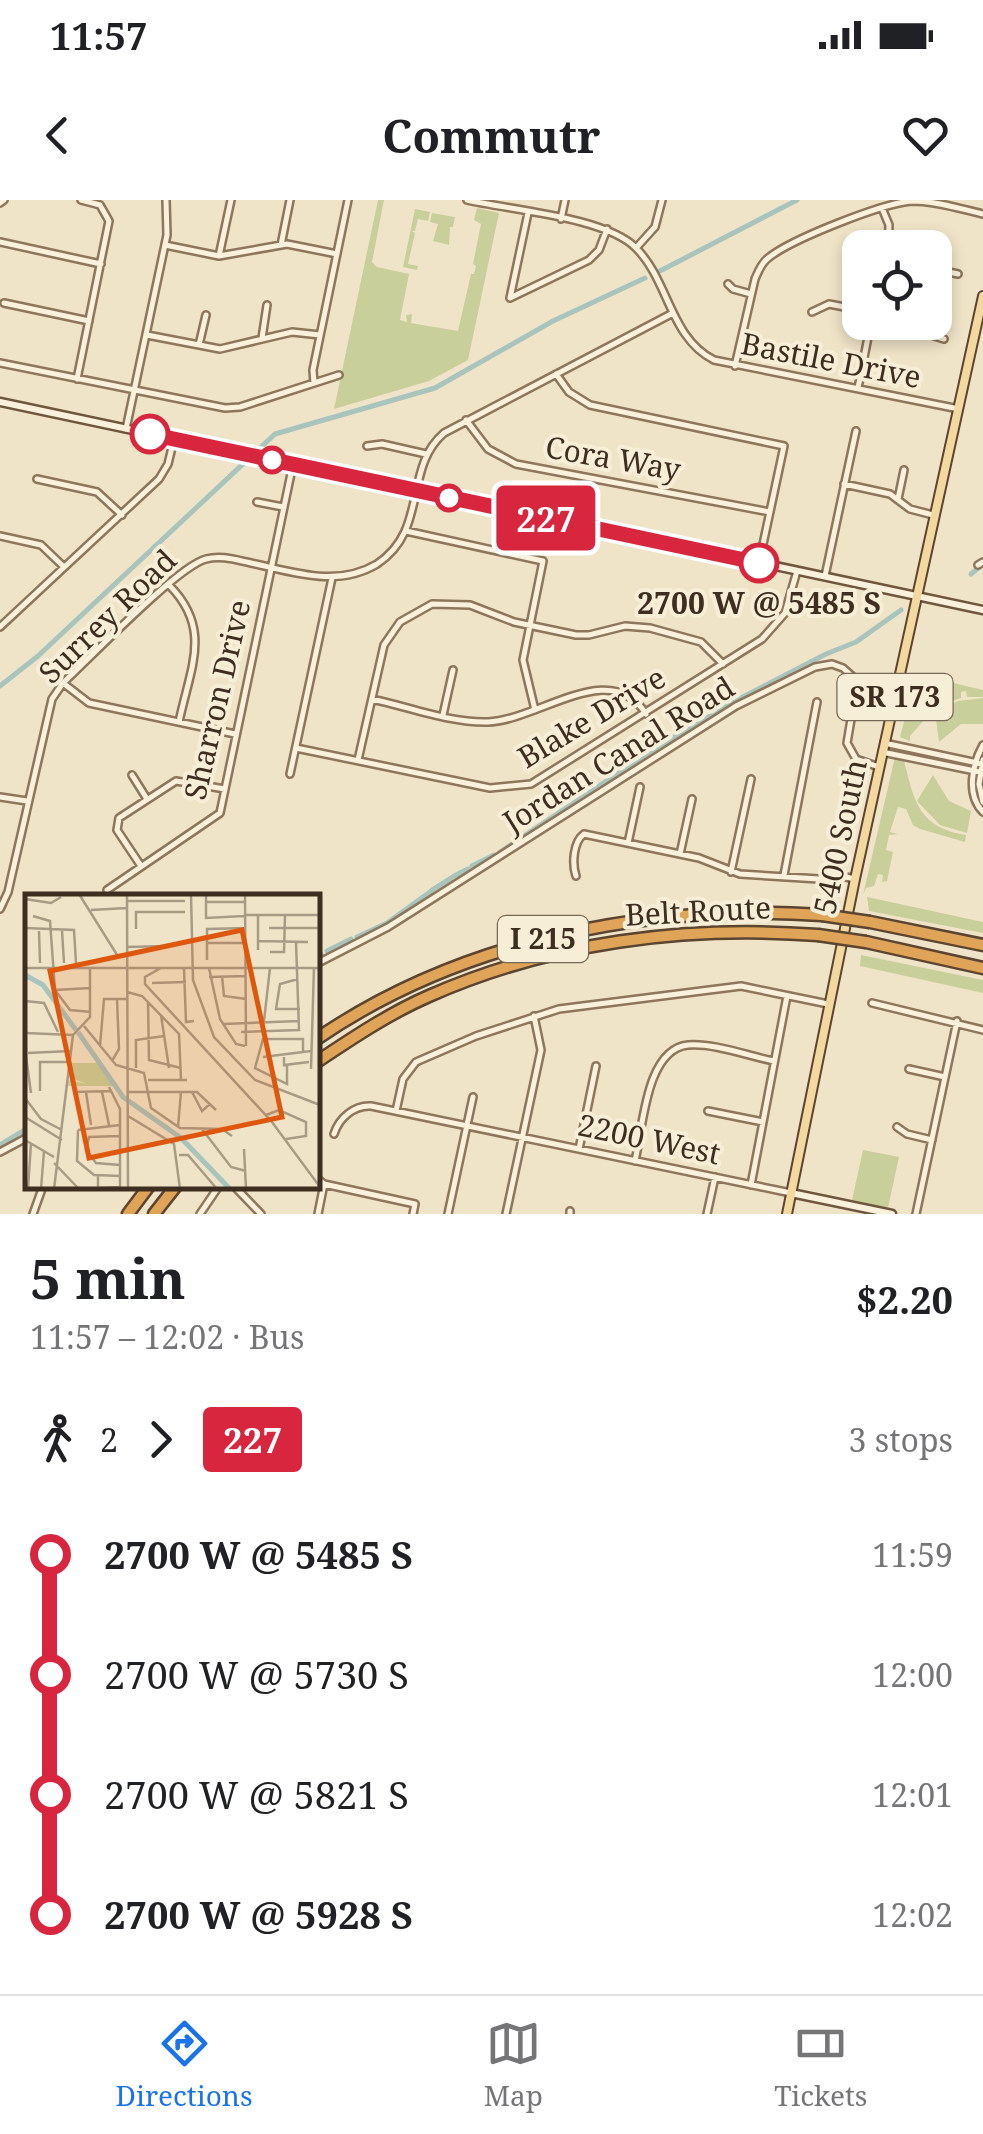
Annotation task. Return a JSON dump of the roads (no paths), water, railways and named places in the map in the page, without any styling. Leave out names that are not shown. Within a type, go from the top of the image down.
[{"type":"highway","name":"Belt Route","points":[[320,1037],[352,1015],[413,984],[536,941],[602,925],[788,913],[870,922],[983,946]]},
{"type":"highway","name":"Belt Route","points":[[320,1060],[373,1025],[429,996],[552,954],[610,942],[745,931],[818,935],[983,968]]},
{"type":"highway","points":[[126,1214],[147,1189]]},
{"type":"highway","points":[[154,1214],[174,1189]]},
{"type":"main road","name":"5400 South","points":[[787,1214],[878,767],[983,296]]},
{"type":"main road","points":[[0,402],[983,610]]},
{"type":"main road","name":"2200 West","points":[[791,1194],[892,1214]]},
{"type":"street","points":[[76,379],[109,226],[105,209],[81,200]]},
{"type":"street","points":[[126,429],[166,245],[166,200]]},
{"type":"street","points":[[219,256],[230,200]]},
{"type":"street","points":[[280,244],[290,200]]},
{"type":"street","points":[[314,382],[313,370],[348,200]]},
{"type":"street","points":[[466,200],[508,204],[607,230],[636,248],[655,227],[662,200]]},
{"type":"street","points":[[561,219],[565,200]]},
{"type":"street","points":[[735,367],[756,274],[776,253],[882,208],[916,201],[983,214]]},
{"type":"street","points":[[882,208],[889,230]]},
{"type":"street","points":[[528,212],[510,298],[589,260],[599,250],[607,230]]},
{"type":"street","points":[[0,242],[101,264]]},
{"type":"street","points":[[166,245],[219,256],[280,244],[337,254]]},
{"type":"street","name":"Bastile Drive","points":[[636,248],[696,349],[714,360],[959,409]]},
{"type":"street","points":[[952,273],[958,274]]},
{"type":"street","points":[[728,284],[751,294]]},
{"type":"street","points":[[4,303],[89,321]]},
{"type":"street","points":[[812,312],[829,304],[842,307]]},
{"type":"street","points":[[262,338],[267,305]]},
{"type":"street","points":[[367,446],[382,444],[426,454],[444,433],[466,420],[673,313]]},
{"type":"street","points":[[199,346],[206,315]]},
{"type":"street","points":[[147,335],[227,348],[292,332],[320,335]]},
{"type":"street","points":[[858,388],[867,340]]},
{"type":"street","points":[[0,363],[225,408],[338,375]]},
{"type":"street","points":[[556,374],[569,392],[590,404],[784,446],[759,563]]},
{"type":"street","name":"Cora Way","points":[[466,420],[484,445],[516,464],[770,512]]},
{"type":"street","points":[[825,576],[856,431]]},
{"type":"street","points":[[0,627],[162,475],[174,439]]},
{"type":"street","name":"Surrey Road","points":[[0,909],[8,892],[48,709],[64,683],[168,584],[188,567],[209,558],[332,578],[361,572],[380,562],[406,532],[426,454]]},
{"type":"street","name":"Sharron Drive","points":[[107,890],[216,817],[292,464]]},
{"type":"street","points":[[898,499],[904,470]]},
{"type":"street","points":[[37,479],[97,492],[122,515]]},
{"type":"street","points":[[844,484],[886,492],[916,512],[936,516]]},
{"type":"street","points":[[257,502],[284,507]]},
{"type":"street","points":[[406,532],[543,561],[523,667],[535,710]]},
{"type":"street","points":[[0,536],[41,546],[64,567]]},
{"type":"street","name":"Blake Drive","points":[[296,748],[490,788],[510,789],[539,781],[762,638],[776,625],[790,600],[797,570]]},
{"type":"street","points":[[290,774],[332,578]]},
{"type":"street","points":[[168,584],[191,612],[196,633],[179,722]]},
{"type":"street","points":[[358,760],[384,645],[400,622],[416,610],[438,603],[458,602],[530,626],[582,636],[625,626],[650,628],[701,642],[723,664]]},
{"type":"street","name":"Jordan Canal Road","points":[[320,963],[380,932],[733,708],[815,667],[832,664],[852,676],[856,690],[847,743],[856,758],[878,767]]},
{"type":"street","points":[[444,715],[453,670]]},
{"type":"street","points":[[64,683],[89,702],[236,734]]},
{"type":"street","points":[[371,699],[492,722],[608,688],[631,695],[646,714]]},
{"type":"street","points":[[784,875],[818,702]]},
{"type":"street","points":[[983,745],[974,797],[983,812]]},
{"type":"street","points":[[883,748],[980,762]]},
{"type":"street","points":[[883,748],[976,771]]},
{"type":"street","points":[[976,771],[983,802]]},
{"type":"street","points":[[132,775],[147,799]]},
{"type":"street","points":[[731,872],[751,779]]},
{"type":"street","points":[[142,866],[116,824],[122,816],[178,781],[225,789]]},
{"type":"street","points":[[628,842],[640,787]]},
{"type":"street","points":[[0,797],[28,802]]},
{"type":"street","points":[[680,854],[692,800]]},
{"type":"street","points":[[576,876],[573,864],[580,835],[680,854],[731,872],[818,879],[832,874],[855,879]]},
{"type":"street","points":[[396,1110],[403,1078],[412,1064],[476,1036],[570,1007],[752,987],[828,1004]]},
{"type":"street","points":[[750,1185],[787,995]]},
{"type":"street","points":[[872,1003],[983,1030]]},
{"type":"street","points":[[506,1214],[541,1050],[534,1016]]},
{"type":"street","points":[[916,1214],[956,1021]]},
{"type":"street","points":[[635,1160],[654,1072],[671,1051],[693,1045],[774,1061]]},
{"type":"street","points":[[579,1149],[596,1066]]},
{"type":"street","points":[[910,1069],[945,1077]]},
{"type":"street","points":[[448,1214],[473,1096]]},
{"type":"street","name":"2200 West","points":[[334,1134],[339,1122],[358,1107],[396,1110],[791,1194]]},
{"type":"street","points":[[708,1111],[763,1122]]},
{"type":"street","points":[[897,1127],[907,1134],[932,1140]]},
{"type":"street","points":[[0,1152],[25,1138]]},
{"type":"street","points":[[707,1214],[714,1177]]},
{"type":"street","points":[[320,1181],[415,1204],[413,1214]]},
{"type":"street","points":[[318,1214],[324,1184]]},
{"type":"street","points":[[33,1214],[42,1189]]},
{"type":"street","points":[[200,1214],[218,1189]]},
{"type":"street","points":[[237,1189],[262,1214]]},
{"type":"waterway","points":[[660,271],[797,200]]},
{"type":"waterway","points":[[0,686],[38,656],[275,434],[435,388],[553,321],[645,278]]},
{"type":"waterway","points":[[971,574],[982,565]]},
{"type":"waterway","points":[[733,702],[856,642],[901,610]]},
{"type":"waterway","points":[[500,852],[659,746],[729,705]]},
{"type":"waterway","points":[[472,866],[494,855]]},
{"type":"waterway","points":[[454,876],[468,869]]},
{"type":"waterway","points":[[432,890],[451,878]]},
{"type":"waterway","points":[[357,937],[387,923],[430,892]]},
{"type":"waterway","points":[[327,951],[351,939]]},
{"type":"waterway","points":[[0,1145],[25,1130]]},
{"type":"place","name":"2700 W @ 5485 S","points":[[759,563]]}]
